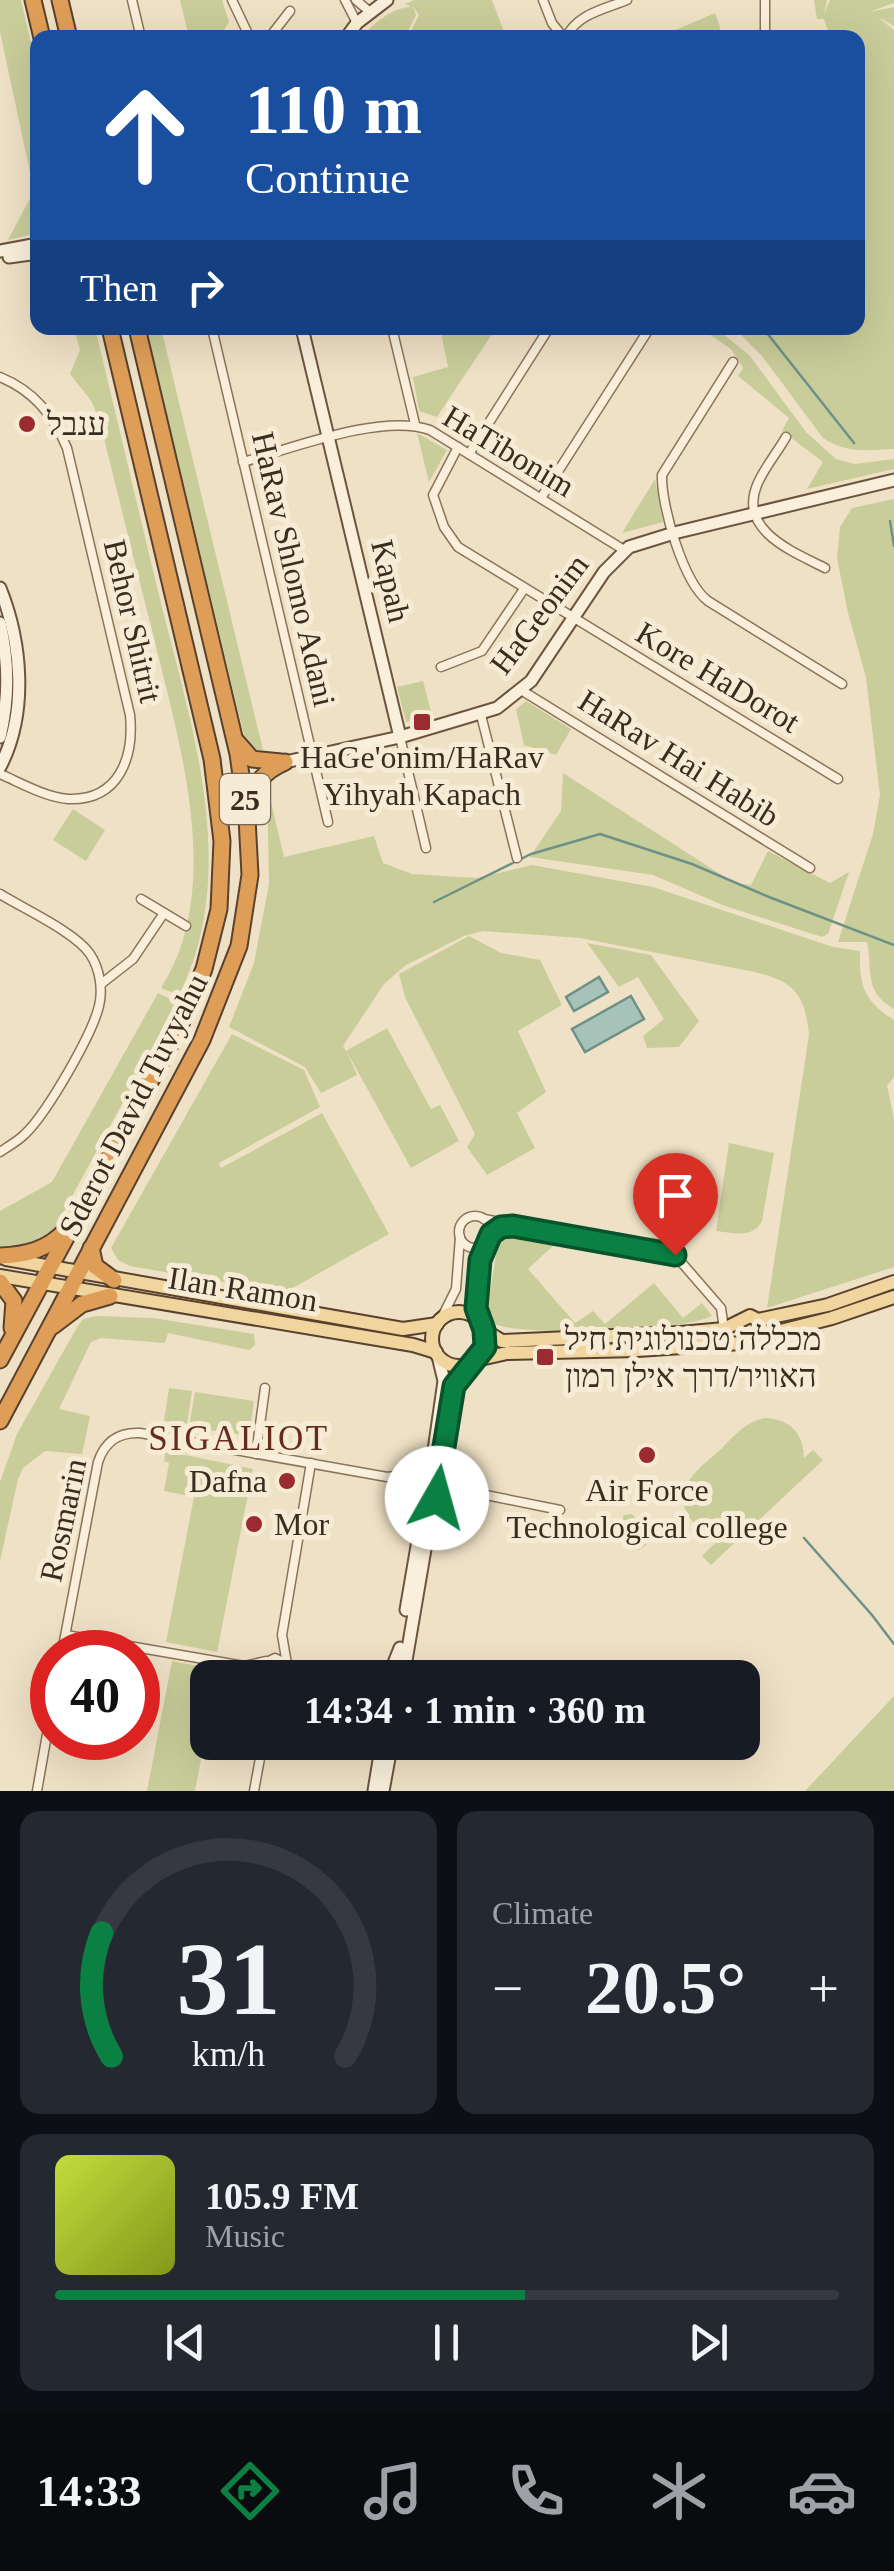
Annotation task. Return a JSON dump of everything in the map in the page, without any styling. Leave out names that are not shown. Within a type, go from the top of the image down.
[{"type":"highway","points":[[33,0],[40,30]]},
{"type":"highway","points":[[60,0],[67,30]]},
{"type":"highway","name":"Sderot David Tuvyahu","points":[[0,1360],[194,995],[213,939],[223,873],[221,820],[212,760],[112,335]]},
{"type":"highway","name":"Sderot David Tuvyahu","points":[[0,1420],[202,1040],[229,978],[246,913],[250,874],[247,818],[233,736],[139,335]]},
{"type":"highway","points":[[233,736],[252,759],[284,762]]},
{"type":"highway","points":[[247,818],[259,778],[284,762]]},
{"type":"highway","points":[[0,1256],[30,1254],[45,1247],[76,1220]]},
{"type":"highway","points":[[41,1340],[65,1314],[112,1288],[95,1266],[91,1248]]},
{"type":"highway","points":[[0,1279],[14,1301],[11,1339]]},
{"type":"main road","name":"Ilan Ramon","points":[[0,1256],[50,1268],[73,1281]]},
{"type":"main road","name":"Ilan Ramon","points":[[0,1279],[41,1284],[73,1281],[413,1345],[437,1354]]},
{"type":"main road","points":[[894,1282],[828,1305],[758,1320],[745,1316],[729,1327],[638,1337],[502,1341],[463,1312],[439,1322],[432,1340],[437,1354],[452,1365],[507,1354],[752,1344],[761,1336],[832,1318],[894,1296]]},
{"type":"main road","name":"Ilan Ramon","points":[[112,1288],[403,1330],[439,1322]]},
{"type":"main road","points":[[758,1320],[761,1336]]},
{"type":"main road","points":[[474,1362],[485,1347],[482,1326]]},
{"type":"main road","points":[[729,1327],[740,1342]]},
{"type":"street","points":[[132,0],[139,30]]},
{"type":"street","points":[[232,0],[246,30]]},
{"type":"street","points":[[345,0],[357,23]]},
{"type":"street","points":[[356,0],[370,12]]},
{"type":"street","points":[[352,30],[387,0]]},
{"type":"street","points":[[543,0],[558,30]]},
{"type":"street","points":[[572,30],[582,18],[628,0]]},
{"type":"street","points":[[765,30],[766,0]]},
{"type":"street","points":[[275,30],[290,11]]},
{"type":"street","points":[[0,252],[30,246]]},
{"type":"street","points":[[0,259],[30,253]]},
{"type":"street","name":"HaRav Shlomo Adani","points":[[214,335],[328,822]]},
{"type":"street","name":"Kapah","points":[[304,335],[426,848]]},
{"type":"street","points":[[394,335],[414,424]]},
{"type":"street","points":[[469,454],[545,335]]},
{"type":"street","points":[[541,498],[645,335]]},
{"type":"street","name":"Kore HaDorot","points":[[733,362],[662,475],[688,577],[700,595],[842,684]]},
{"type":"street","name":"Behor Shitrit","points":[[0,376],[39,401],[54,420],[67,448],[130,715],[132,744],[116,779],[83,798],[52,796],[0,770]]},
{"type":"street","name":"HaTibonim","points":[[243,462],[388,424],[414,424],[624,550]]},
{"type":"street","points":[[786,437],[758,484],[754,497],[756,514],[775,543],[825,568]]},
{"type":"street","name":"Kore HaDorot","points":[[458,447],[433,494],[450,539],[467,554],[838,780]]},
{"type":"street","name":"HaGeonim","points":[[284,762],[482,715],[522,690],[604,572],[624,550],[674,533],[894,480]]},
{"type":"street","points":[[0,588],[16,644],[18,690],[10,740],[0,770]]},
{"type":"street","points":[[441,667],[482,651],[524,589]]},
{"type":"street","points":[[0,623],[8,677],[0,737]]},
{"type":"street","name":"HaRav Hai Habib","points":[[522,690],[810,868]]},
{"type":"street","points":[[482,715],[517,858]]},
{"type":"street","points":[[0,894],[90,952],[100,984],[96,1016],[48,1106],[26,1134],[0,1152]]},
{"type":"street","points":[[141,899],[186,926]]},
{"type":"street","points":[[100,984],[132,959],[164,913]]},
{"type":"street","points":[[439,1322],[456,1290],[460,1227],[465,1219],[474,1216],[675,1255],[722,1308],[729,1327]]},
{"type":"street","points":[[482,1326],[475,1298],[480,1260],[488,1239],[489,1226],[484,1219]]},
{"type":"street","points":[[460,1237],[472,1247],[498,1228],[513,1226]]},
{"type":"street","points":[[396,1660],[422,1520],[413,1482],[433,1453],[444,1388],[444,1372],[437,1354]]},
{"type":"street","points":[[406,1660],[431,1514],[443,1478],[442,1454],[453,1390],[458,1377],[474,1362]]},
{"type":"street","points":[[256,1454],[265,1388]]},
{"type":"street","name":"Rosmarin","points":[[67,1630],[98,1462],[108,1442],[117,1436],[134,1432],[386,1477],[416,1493]]},
{"type":"street","points":[[286,1660],[282,1635],[311,1464]]},
{"type":"street","points":[[419,1472],[434,1469],[466,1491],[560,1510]]},
{"type":"street","name":"Rosmarin","points":[[386,1477],[419,1472]]},
{"type":"street","points":[[416,1493],[427,1500],[466,1491]]},
{"type":"street","points":[[268,1660],[282,1635]]},
{"type":"street","points":[[160,1651],[210,1660]]},
{"type":"street","points":[[268,1660],[282,1660]]},
{"type":"street","points":[[36,1791],[42,1760]]},
{"type":"street","points":[[254,1791],[259,1760]]},
{"type":"street","points":[[374,1791],[379,1760]]},
{"type":"street","points":[[384,1791],[389,1760]]},
{"type":"green space","points":[[0,0],[21,0],[30,39],[30,172],[0,32]]},
{"type":"green space","points":[[180,0],[222,0],[229,22],[224,30],[187,30]]},
{"type":"green space","points":[[414,0],[492,0],[503,30],[412,30],[419,15],[413,6],[416,15],[408,30],[369,30],[390,13],[411,7],[405,4]]},
{"type":"green space","points":[[814,0],[827,0],[824,14],[830,0],[894,0],[869,12],[894,7],[894,26],[878,17],[894,30],[894,449],[849,449],[823,438],[762,356],[741,335],[865,335],[865,30],[828,30],[824,19],[817,19]]},
{"type":"green space","points":[[715,13],[720,27],[720,30],[675,30]]},
{"type":"green space","points":[[30,199],[30,235],[8,240]]},
{"type":"green space","points":[[76,335],[97,335],[183,687],[204,791],[207,895],[198,946],[179,995],[161,988],[180,948],[191,904],[191,812],[174,718],[100,422],[92,402],[70,374],[80,350]]},
{"type":"green space","points":[[148,335],[163,335],[263,750],[253,750],[244,735]]},
{"type":"green space","points":[[441,335],[491,335],[437,417],[419,411],[413,377],[448,367]]},
{"type":"green space","points":[[710,335],[724,335],[750,356],[806,432],[836,459],[854,464],[894,459],[894,469],[807,489],[823,462],[782,431],[789,418],[738,376],[743,368],[731,349]]},
{"type":"green space","points":[[417,433],[447,450],[429,482]]},
{"type":"green space","points":[[655,479],[663,522],[622,533]]},
{"type":"green space","points":[[894,499],[894,1009],[873,988],[867,942],[838,942],[873,834],[880,795],[866,677],[837,558],[840,527],[852,508]]},
{"type":"green space","points":[[423,681],[432,716],[406,722],[397,687]]},
{"type":"green space","points":[[526,701],[571,729],[556,755],[524,745],[516,709]]},
{"type":"green space","points":[[563,773],[734,883],[751,885],[768,851],[830,883],[849,872],[828,934],[822,937],[725,906],[653,875],[530,857],[561,811]]},
{"type":"green space","points":[[267,785],[284,857],[374,836],[383,863],[412,874],[477,878],[532,865],[653,887],[833,947],[860,951],[865,991],[894,1020],[894,1077],[887,1086],[894,1119],[894,1267],[767,1308],[809,1035],[796,992],[780,980],[755,972],[580,938],[483,931],[464,936],[406,965],[384,984],[343,1046],[346,1051],[387,1028],[431,1109],[440,1105],[459,1141],[411,1168],[347,1052],[357,1075],[321,1093],[305,1067],[229,1027],[254,963],[269,884]]},
{"type":"green space","points":[[73,809],[105,830],[86,861],[53,840]]},
{"type":"green space","points":[[469,936],[501,953],[540,960],[562,1005],[518,1031],[546,1092],[517,1113],[535,1148],[487,1175],[467,1147],[475,1134],[405,997],[399,974]]},
{"type":"green space","points":[[587,943],[651,955],[699,1021],[679,1047],[647,1048],[643,1036],[664,1019],[638,977],[619,987]]},
{"type":"green space","points":[[158,993],[177,1002],[55,1228],[26,1246],[0,1246],[0,1211],[52,1182]]},
{"type":"green space","points":[[232,1034],[304,1070],[320,1107],[219,1163],[221,1168],[322,1113],[389,1234],[289,1290],[291,1294],[130,1266],[118,1260],[111,1248]]},
{"type":"green space","points":[[729,1143],[774,1153],[762,1221],[748,1233],[716,1231]]},
{"type":"green space","points":[[517,1235],[556,1243],[528,1269],[575,1323],[593,1311],[605,1324],[654,1283],[683,1318],[702,1303],[712,1316],[670,1326],[606,1331],[497,1325],[489,1319],[487,1311],[497,1248],[501,1241]]},
{"type":"green space","points":[[153,1318],[254,1334],[255,1345],[249,1350],[168,1333],[165,1343],[101,1338],[91,1342],[59,1409],[90,1416],[82,1454],[45,1451],[23,1468],[0,1561],[0,1482],[17,1434],[76,1329],[83,1319]]},
{"type":"green space","points":[[169,1388],[192,1391],[187,1424],[164,1421]]},
{"type":"green space","points":[[195,1392],[254,1401],[249,1436],[189,1427]]},
{"type":"green space","points":[[765,1418],[794,1429],[804,1458],[813,1450],[823,1460],[711,1565],[702,1556],[721,1537],[702,1529],[688,1516],[683,1498],[685,1488],[740,1430]]},
{"type":"green space","points":[[166,1451],[253,1469],[217,1652],[166,1642],[194,1497],[164,1491],[169,1463],[164,1461]]},
{"type":"green space","points":[[632,1514],[639,1522],[646,1545],[639,1550],[630,1549],[620,1526],[624,1515]]},
{"type":"green space","points":[[172,1661],[190,1664],[190,1760],[201,1760],[195,1791],[147,1791],[153,1760],[160,1760],[160,1723]]},
{"type":"green space","points":[[894,1696],[894,1791],[805,1791]]},
{"type":"water","points":[[599,977],[608,992],[574,1011],[566,997]]},
{"type":"water","points":[[631,996],[644,1019],[585,1052],[572,1029]]},
{"type":"waterway","points":[[769,335],[854,443]]},
{"type":"waterway","points":[[890,521],[894,546]]},
{"type":"waterway","points":[[434,902],[531,854],[600,834],[692,864],[894,945]]},
{"type":"waterway","points":[[804,1538],[894,1644]]},
{"type":"place","name":"ענבל","points":[[27,424]]},
{"type":"place","name":"HaGe'onim/HaRav Yihyah Kapach","points":[[422,722]]},
{"type":"place","name":"מכללה טכנולוגית חיל האוויר/דרך אילן רמון","points":[[545,1357]]},
{"type":"place","name":"Air Force Technological college","points":[[647,1455]]},
{"type":"place","name":"Dafna","points":[[287,1481]]},
{"type":"place","name":"Mor","points":[[254,1524]]},
{"type":"district","name":"SIGALIOT","points":[[239,1438]]},
{"type":"route","points":[[437,1498],[444,1487],[442,1459],[454,1386],[485,1347],[486,1334],[477,1317],[475,1298],[480,1260],[491,1234],[501,1227],[513,1226],[675,1255]]}]
